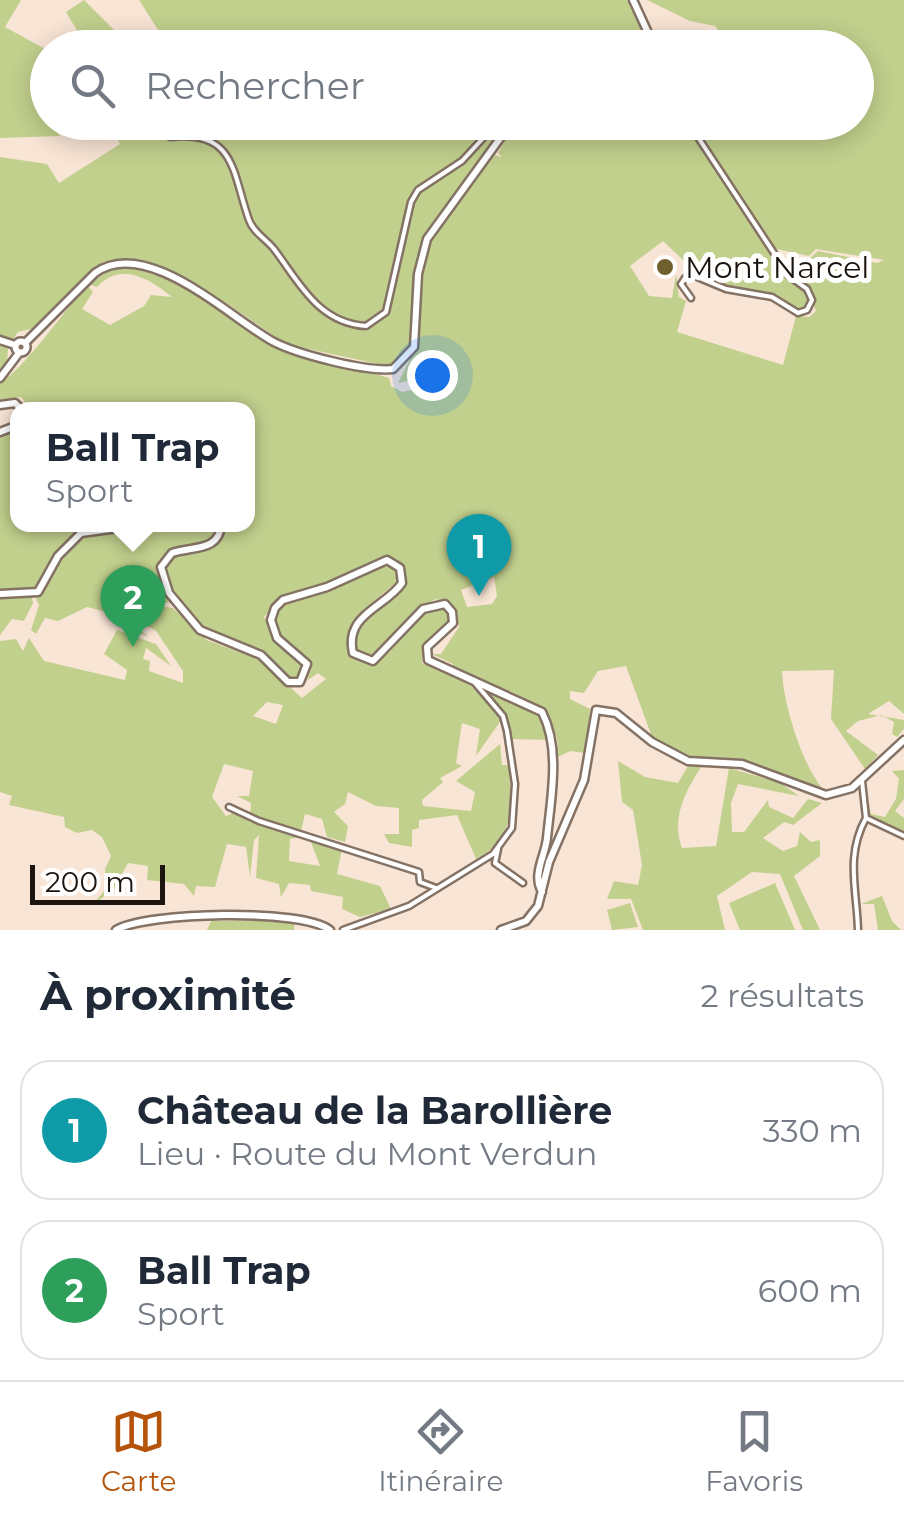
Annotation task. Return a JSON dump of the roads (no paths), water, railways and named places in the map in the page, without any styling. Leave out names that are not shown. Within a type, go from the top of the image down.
[{"type":"street","points":[[633,0],[647,30]]},
{"type":"street","points":[[206,140],[218,146],[241,182],[254,229],[302,291],[335,317],[366,326],[386,312],[406,240],[408,212],[418,190],[462,162],[482,140]]},
{"type":"street","points":[[0,378],[17,349],[38,336],[95,273],[106,265],[130,261],[225,306],[284,347],[373,369],[393,369],[414,347],[418,274],[428,239],[499,140]]},
{"type":"street","points":[[691,298],[680,284],[695,276],[726,289],[772,297],[798,313],[807,310],[812,300],[807,288],[789,276],[700,140]]},
{"type":"street","points":[[0,340],[17,349]]},
{"type":"street","points":[[0,594],[38,592],[58,556],[81,533],[88,532]]},
{"type":"street","points":[[221,532],[212,544],[172,553],[162,567],[164,584],[177,606],[207,635],[260,655],[295,684],[307,673],[307,664],[274,632],[275,608],[387,560],[400,568],[402,582],[360,620],[352,637],[353,653],[374,661],[423,609],[439,602],[449,607],[453,624],[427,647],[428,660],[530,703],[542,712],[550,726],[554,753],[547,842],[538,873],[542,892]]},
{"type":"street","points":[[475,682],[503,716],[514,769],[516,812],[495,863],[522,883]]},
{"type":"street","points":[[501,930],[532,916],[549,862],[584,780],[596,710],[616,713],[652,742],[688,761],[742,764],[826,795],[844,792],[862,781],[892,746],[904,740]]},
{"type":"street","points":[[858,930],[851,872],[856,840],[866,818],[862,781]]},
{"type":"street","points":[[230,807],[258,821],[419,872],[420,882],[436,888]]},
{"type":"street","points":[[866,818],[904,836]]},
{"type":"street","points":[[343,930],[409,906],[498,849]]},
{"type":"street","points":[[116,930],[141,919],[299,918],[330,930]]},
{"type":"place","name":"Mont Narcel","points":[[665,267]]},
{"type":"place","name":"Château de la Barollière","points":[[479,596]]},
{"type":"place","name":"Ball Trap","points":[[133,647]]}]
